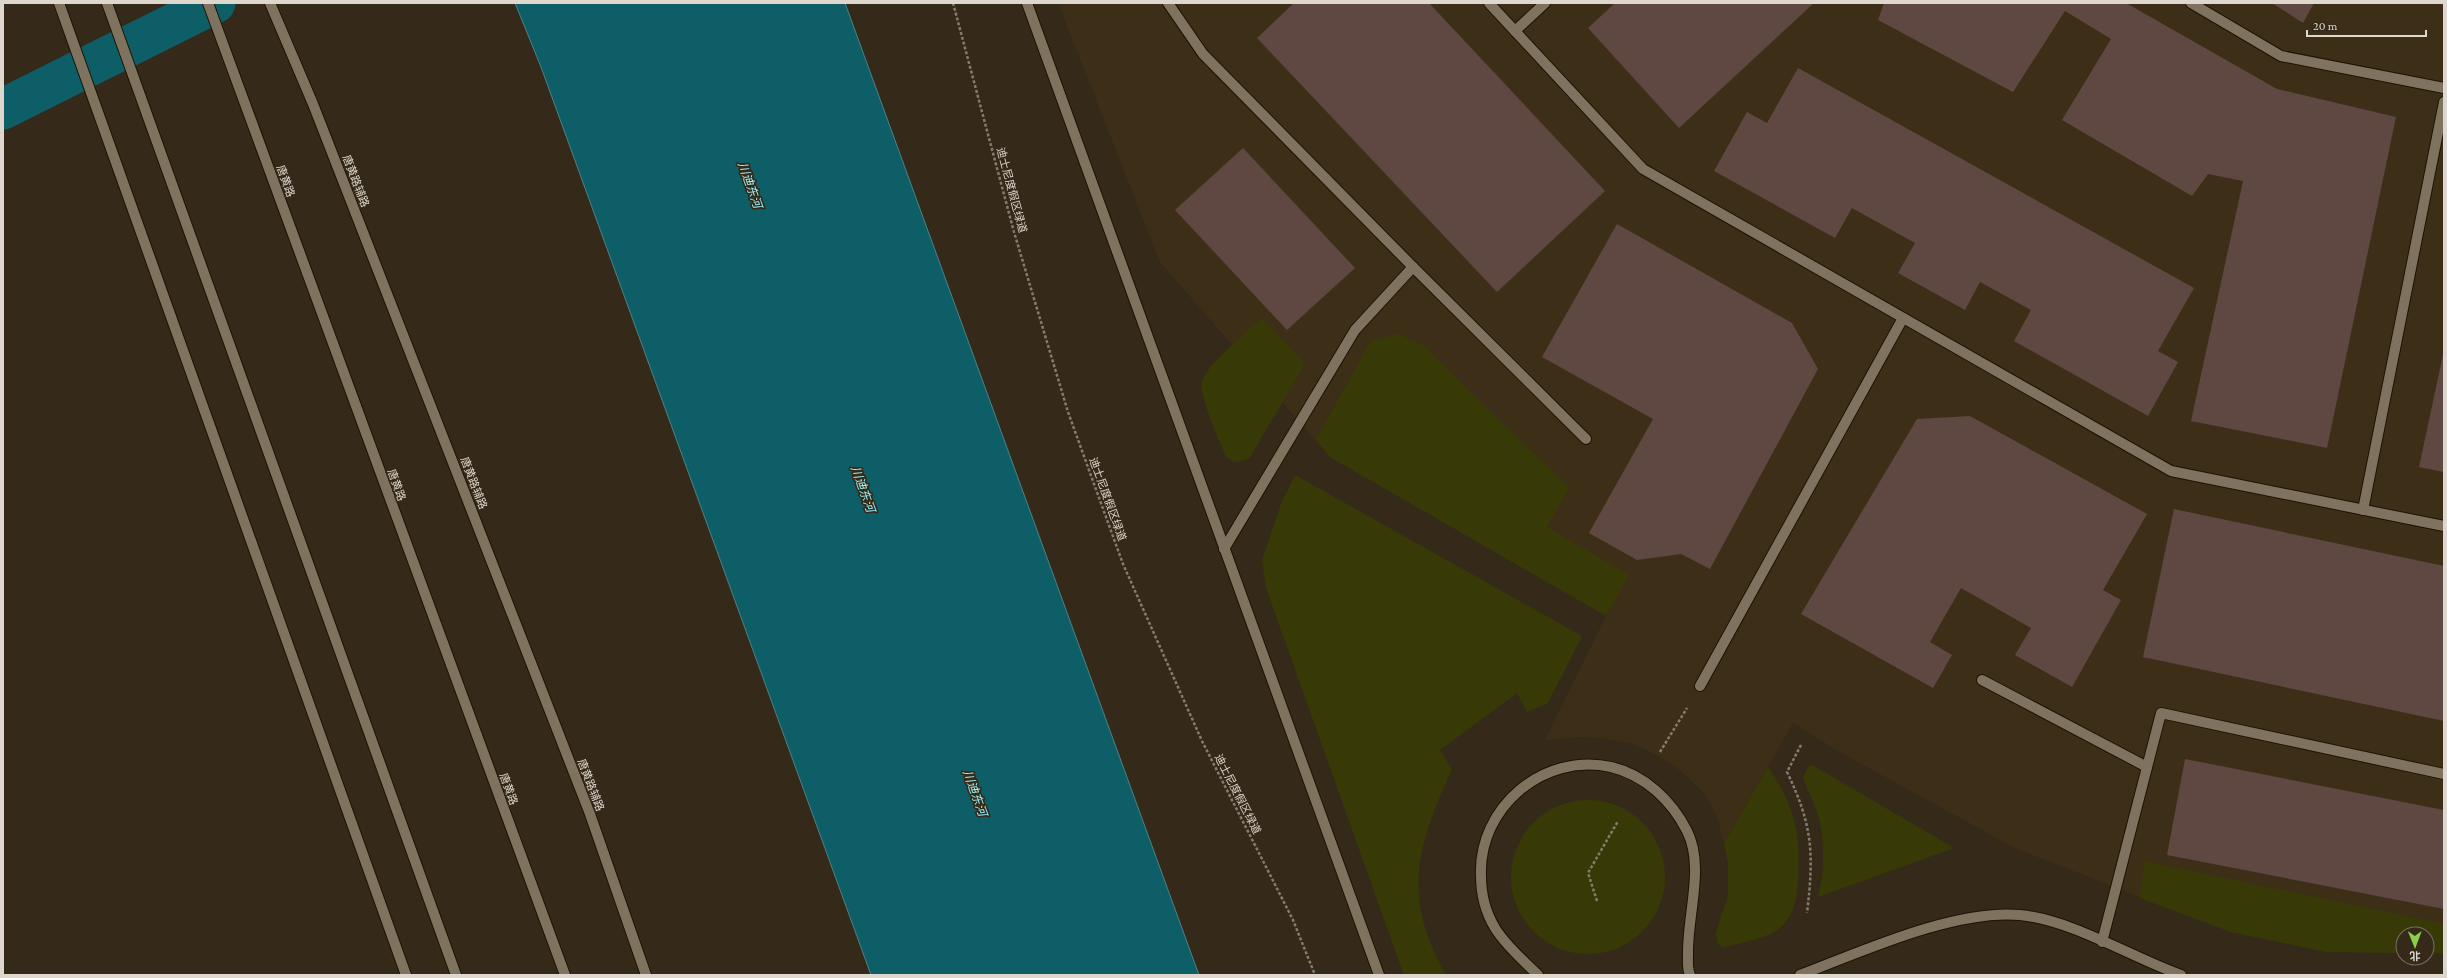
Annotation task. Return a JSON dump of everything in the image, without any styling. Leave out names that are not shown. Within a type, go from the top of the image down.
[{"type":"street","points":[[59,3],[406,975]]},
{"type":"street","points":[[107,3],[456,975]]},
{"type":"street","name":"唐黄路","points":[[208,3],[564,975]]},
{"type":"street","name":"唐黄路辅路","points":[[270,3],[313,104],[587,807],[646,975]]},
{"type":"street","points":[[1027,3],[1379,975]]},
{"type":"street","points":[[1168,3],[1203,54],[1413,267],[1586,439]]},
{"type":"street","points":[[1489,3],[1643,168],[2171,471],[2444,526]]},
{"type":"street","points":[[1515,31],[1545,3]]},
{"type":"street","points":[[2191,3],[2281,56],[2444,88]]},
{"type":"street","points":[[2363,510],[2444,102]]},
{"type":"street","points":[[1224,549],[1355,330],[1413,267]]},
{"type":"street","points":[[1700,686],[1903,318]]},
{"type":"street","points":[[1982,680],[2147,767]]},
{"type":"street","points":[[2102,942],[2161,713],[2444,774]]},
{"type":"street","points":[[1538,975],[1495,928],[1481,894],[1480,858],[1491,824],[1513,794],[1543,774],[1576,765],[1611,767],[1643,780],[1670,803],[1688,833],[1696,867],[1687,934],[1690,975]]},
{"type":"street","points":[[1800,975],[1896,938],[1988,914],[2021,915],[2066,927],[2181,975]]},
{"type":"path","name":"迪士尼度假区绿道","points":[[953,3],[1014,232],[1068,412],[1123,564],[1202,741],[1293,920],[1315,975]]},
{"type":"path","points":[[1660,752],[1700,686]]},
{"type":"path","points":[[1801,745],[1787,772],[1807,820],[1811,868],[1807,913]]},
{"type":"path","points":[[1597,901],[1588,873],[1618,821]]},
{"type":"shaded area","points":[[1058,3],[2444,3],[2444,953],[2435,954],[2435,926],[2395,926],[2395,953],[2326,952],[2231,932],[2017,849],[1843,754],[1793,723],[1724,843],[1716,814],[1705,794],[1681,771],[1657,755],[1631,743],[1602,738],[1578,737],[1545,740],[1606,616],[1330,457],[1160,262]]},
{"type":"shaded area","points":[[1262,318],[1305,364],[1250,457],[1243,461],[1233,462],[1226,457],[1211,419],[1204,398],[1202,382],[1210,367],[1218,358]]},
{"type":"shaded area","points":[[1397,334],[1423,345],[1569,488],[1547,527],[1629,575],[1606,616],[1330,457],[1316,440],[1370,342]]},
{"type":"shaded area","points":[[1295,475],[1582,636],[1548,703],[1527,712],[1517,693],[1440,750],[1452,769],[1430,823],[1423,848],[1419,872],[1419,896],[1423,920],[1432,947],[1446,975],[1404,975],[1266,588],[1262,560],[1282,501]]},
{"type":"shaded area","points":[[1809,766],[1814,766],[1954,848],[1818,897],[1822,876],[1823,843],[1817,811],[1803,777]]},
{"type":"shaded area","points":[[1768,767],[1790,807],[1797,833],[1799,862],[1798,885],[1795,903],[1788,919],[1778,929],[1763,937],[1722,948],[1717,942],[1716,933],[1728,895],[1728,863],[1724,843]]},
{"type":"shaded area","points":[[1588,800],[1603,802],[1624,809],[1631,813],[1647,828],[1652,834],[1659,848],[1665,877],[1663,892],[1656,913],[1652,920],[1637,936],[1631,941],[1617,948],[1588,954],[1573,952],[1552,945],[1545,941],[1529,926],[1524,920],[1517,906],[1511,877],[1513,862],[1520,841],[1524,834],[1539,818],[1545,813],[1559,806]]},
{"type":"shaded area","points":[[2144,861],[2444,924],[2444,953],[2435,954],[2435,926],[2395,926],[2395,953],[2326,952],[2231,932],[2140,898]]},
{"type":"water","name":"川迪东河","points":[[515,3],[845,3],[1199,975],[871,975],[541,67]]},
{"type":"building","points":[[1294,3],[1429,3],[1605,191],[1497,292],[1257,38]]},
{"type":"building","points":[[1615,3],[1814,3],[1679,128],[1588,28]]},
{"type":"building","points":[[1884,3],[2126,3],[2277,89],[2396,117],[2327,448],[2191,421],[2243,181],[2208,174],[2192,196],[2062,120],[2111,39],[2065,11],[2013,92],[1878,20]]},
{"type":"building","points":[[2272,3],[2314,3],[2303,23]]},
{"type":"building","points":[[1798,68],[2194,288],[2158,351],[2178,362],[2148,416],[2014,341],[2031,310],[1980,282],[1965,310],[1898,273],[1915,243],[1852,208],[1835,238],[1714,171],[1747,112],[1767,123]]},
{"type":"building","points":[[1243,148],[1355,268],[1287,330],[1175,210]]},
{"type":"building","points":[[1617,224],[1792,323],[1818,369],[1710,569],[1681,554],[1637,560],[1589,533],[1653,419],[1542,357]]},
{"type":"building","points":[[2444,350],[2444,472],[2419,467]]},
{"type":"building","points":[[1970,416],[2147,514],[2103,590],[2121,600],[2072,687],[2015,655],[2031,628],[1961,588],[1930,642],[1952,655],[1933,688],[1801,614],[1917,419]]},
{"type":"building","points":[[2174,509],[2444,566],[2444,721],[2143,657]]},
{"type":"building","points":[[2185,759],[2444,810],[2444,909],[2167,855]]},
{"type":"waterway","points":[[3,109],[215,3]]}]
